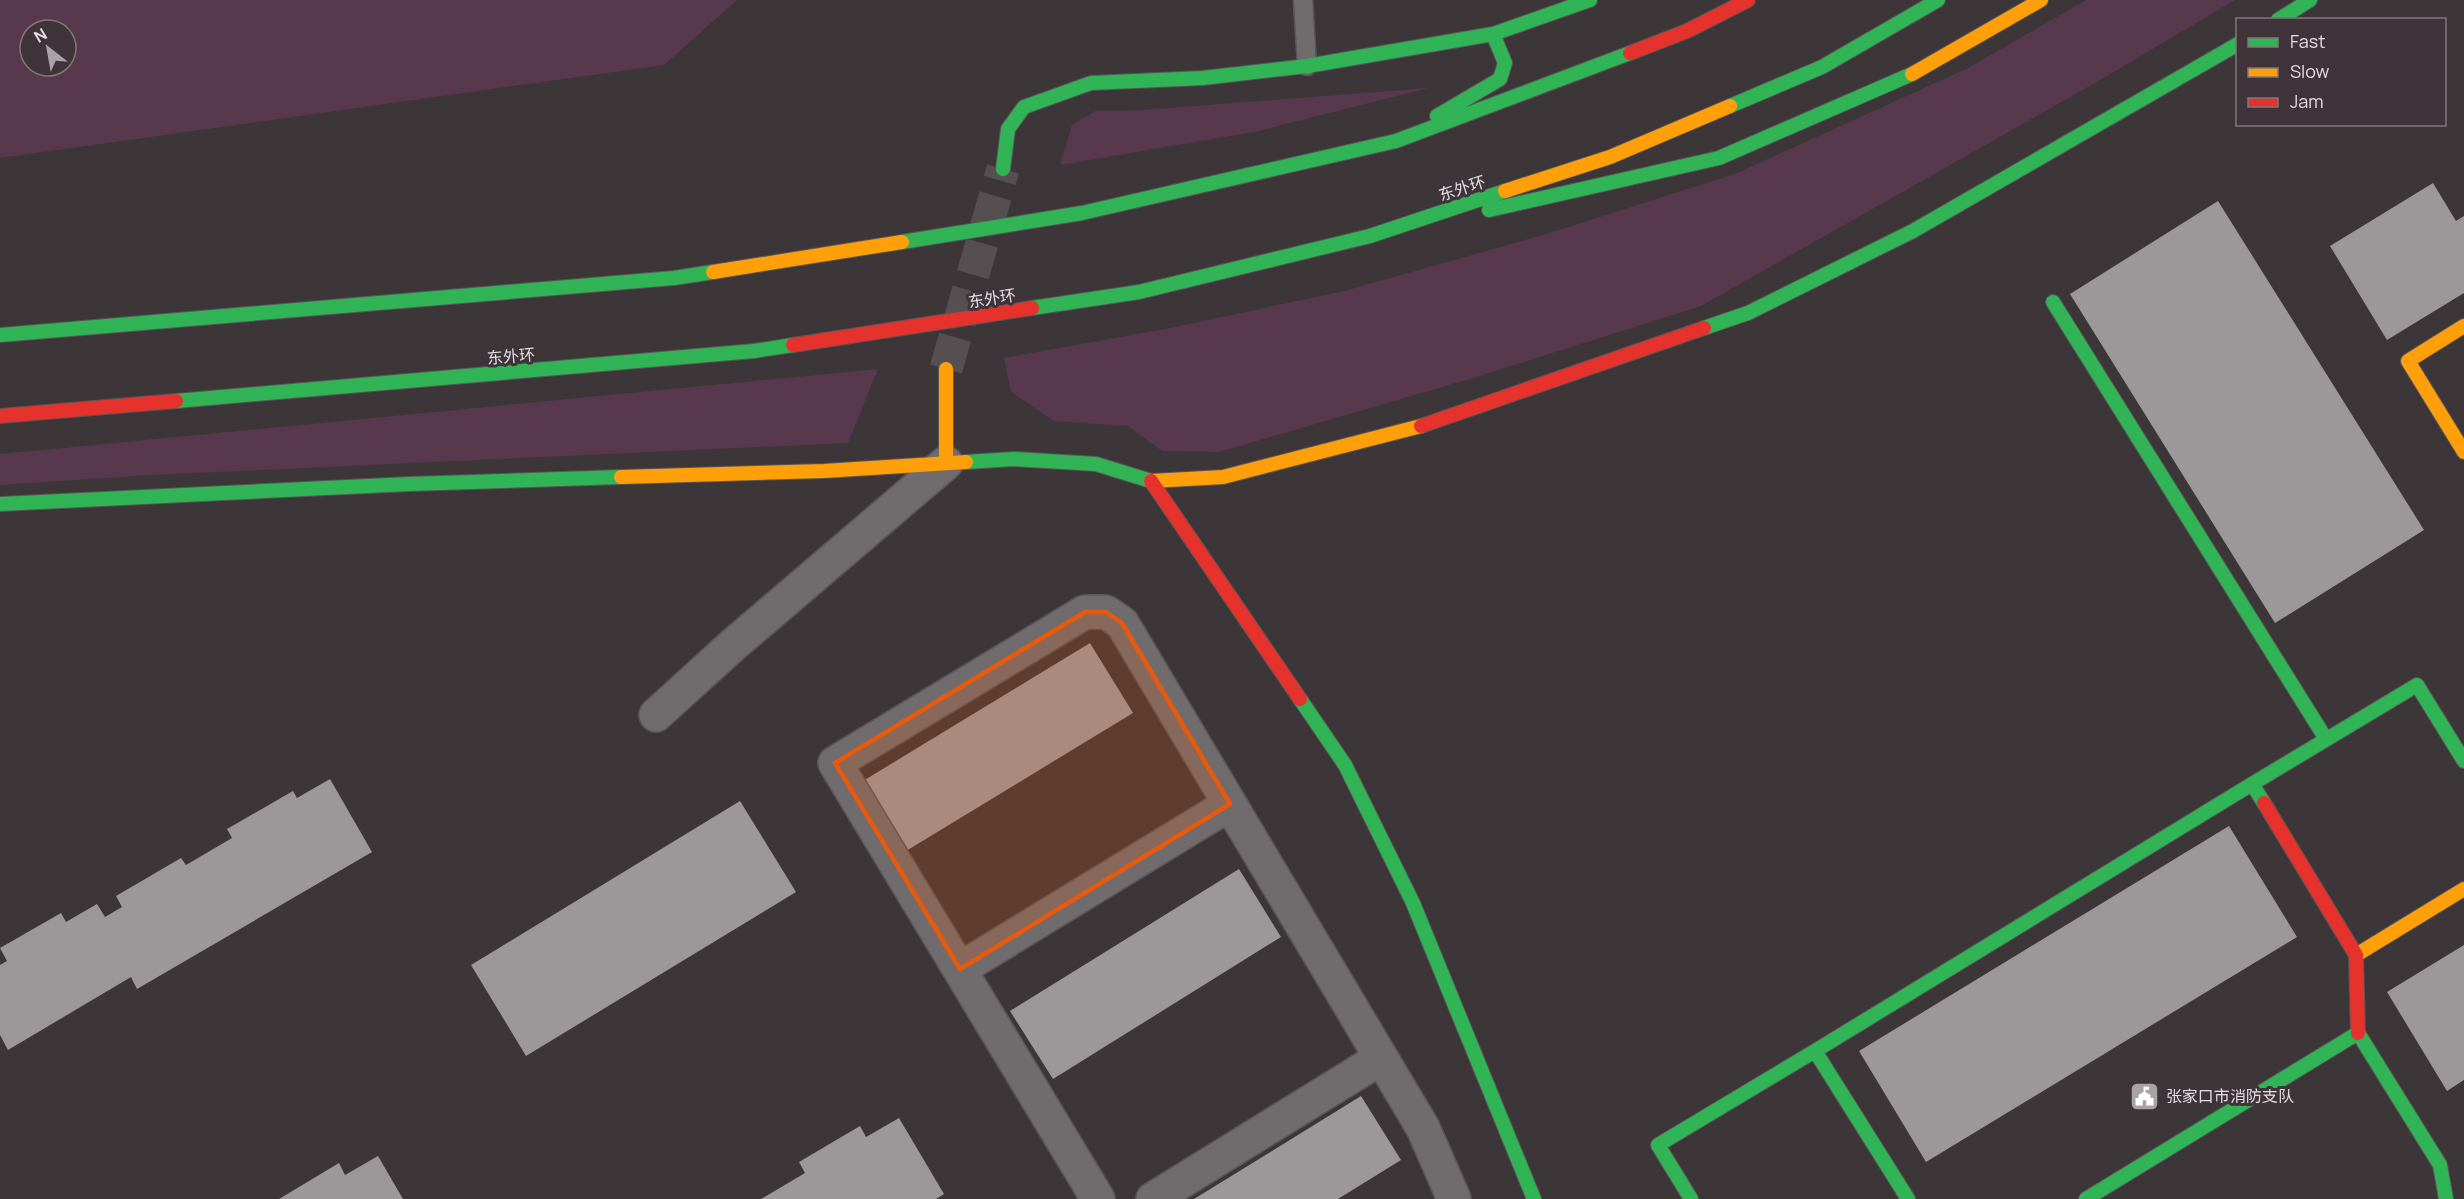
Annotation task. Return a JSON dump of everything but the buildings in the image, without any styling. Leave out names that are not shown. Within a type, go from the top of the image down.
[{"type":"main road","points":[[1003,169],[1008,129],[1024,107],[1090,82],[1203,78],[1307,66],[1493,34],[1590,0]]},
{"type":"main road","points":[[0,335],[674,278],[1082,213],[1396,141],[1687,32],[1748,0]]},
{"type":"main road","name":"东外环","points":[[0,417],[754,351],[1139,292],[1370,236],[1631,148],[1822,67],[1938,0]]},
{"type":"main road","points":[[1370,236],[1719,158],[1921,70],[2041,0]]},
{"type":"main road","points":[[2281,18],[2310,0]]},
{"type":"main road","points":[[1396,141],[1500,79],[1505,63],[1493,34]]},
{"type":"main road","points":[[0,504],[409,484],[824,471],[1014,459],[1096,464],[1151,481],[1223,477],[1398,434],[1748,313],[1913,231],[2236,45]]},
{"type":"main road","points":[[2053,302],[2326,739]]},
{"type":"main road","points":[[2464,326],[2408,361],[2464,452]]},
{"type":"main road","points":[[946,369],[946,463]]},
{"type":"main road","points":[[1151,481],[1345,765],[1413,903],[1534,1199]]},
{"type":"main road","points":[[1691,1199],[1658,1145],[2417,685],[2464,761]]},
{"type":"main road","points":[[2252,784],[2356,956],[2358,1033],[2440,1165],[2446,1199]]},
{"type":"main road","points":[[2356,956],[2464,889]]},
{"type":"main road","points":[[2086,1199],[2358,1033]]},
{"type":"main road","points":[[1815,1051],[1908,1199]]},
{"type":"street","points":[[656,716],[733,645],[946,463]]},
{"type":"street","points":[[1098,1199],[836,763],[1085,612],[1106,612],[1122,622],[1424,1128],[1454,1199]]},
{"type":"street","points":[[960,969],[1230,804]]},
{"type":"street","points":[[1153,1199],[1381,1058]]},
{"type":"lane","points":[[1303,0],[1307,66]]},
{"type":"highlighted area","points":[[1085,612],[1106,612],[1122,623],[1230,804],[960,969],[835,763]]},
{"type":"shaded area","points":[[0,0],[737,0],[664,65],[0,158]]},
{"type":"shaded area","points":[[2086,0],[2235,0],[2102,79],[1701,306],[1473,378],[1219,452],[1162,451],[1128,426],[1054,421],[1011,392],[1004,358],[1170,328],[1344,291],[1543,235],[1735,174],[1968,68]]},
{"type":"shaded area","points":[[1429,88],[1254,132],[1060,165],[1072,125],[1095,111],[1130,111]]},
{"type":"shaded area","points":[[878,369],[848,443],[150,475],[0,485],[0,454]]},
{"type":"tunnel","points":[[946,369],[1003,169]]},
{"type":"traffic: fast","points":[[1003,169],[1008,129],[1024,107],[1091,83],[1203,78],[1307,66],[1493,34],[1590,0]]},
{"type":"traffic: fast","points":[[1730,106],[1822,67],[1938,0]]},
{"type":"traffic: fast","points":[[2281,18],[2310,0]]},
{"type":"traffic: fast","points":[[1437,116],[1500,79],[1505,63],[1493,34]]},
{"type":"traffic: fast","points":[[1704,328],[1748,313],[1913,231],[2236,45]]},
{"type":"traffic: fast","points":[[902,242],[1082,213],[1396,141],[1630,53]]},
{"type":"traffic: fast","points":[[1489,210],[1719,158],[1912,74]]},
{"type":"traffic: fast","points":[[1032,308],[1139,292],[1370,236],[1505,191]]},
{"type":"traffic: fast","points":[[0,335],[674,278],[713,272]]},
{"type":"traffic: fast","points":[[2053,302],[2326,739]]},
{"type":"traffic: fast","points":[[176,401],[754,351],[793,345]]},
{"type":"traffic: fast","points":[[966,462],[1014,459],[1096,464],[1151,481]]},
{"type":"traffic: fast","points":[[0,504],[409,484],[621,477]]},
{"type":"traffic: fast","points":[[2252,784],[2417,685],[2464,761]]},
{"type":"traffic: fast","points":[[1300,699],[1345,765],[1413,903],[1534,1199]]},
{"type":"traffic: fast","points":[[1908,1199],[1815,1051],[2252,784],[2264,803]]},
{"type":"traffic: fast","points":[[2086,1199],[2358,1033],[2440,1165],[2446,1199]]},
{"type":"traffic: fast","points":[[1691,1199],[1658,1145],[1815,1051]]},
{"type":"traffic: slow","points":[[1912,74],[2041,0]]},
{"type":"traffic: slow","points":[[1505,191],[1610,157],[1730,106]]},
{"type":"traffic: slow","points":[[713,272],[902,242]]},
{"type":"traffic: slow","points":[[2464,326],[2408,361],[2464,452]]},
{"type":"traffic: slow","points":[[946,369],[946,463]]},
{"type":"traffic: slow","points":[[1151,481],[1223,477],[1421,426]]},
{"type":"traffic: slow","points":[[621,477],[824,471],[966,462]]},
{"type":"traffic: slow","points":[[2356,955],[2464,889]]},
{"type":"traffic: jam","points":[[1630,53],[1687,31],[1748,0]]},
{"type":"traffic: jam","points":[[793,345],[1032,308]]},
{"type":"traffic: jam","points":[[1421,426],[1704,328]]},
{"type":"traffic: jam","points":[[0,416],[176,401]]},
{"type":"traffic: jam","points":[[1151,481],[1300,699]]},
{"type":"traffic: jam","points":[[2264,803],[2356,955],[2358,1033]]},
{"type":"place","name":"张家口市消防支队","points":[[2145,1096]]}]
